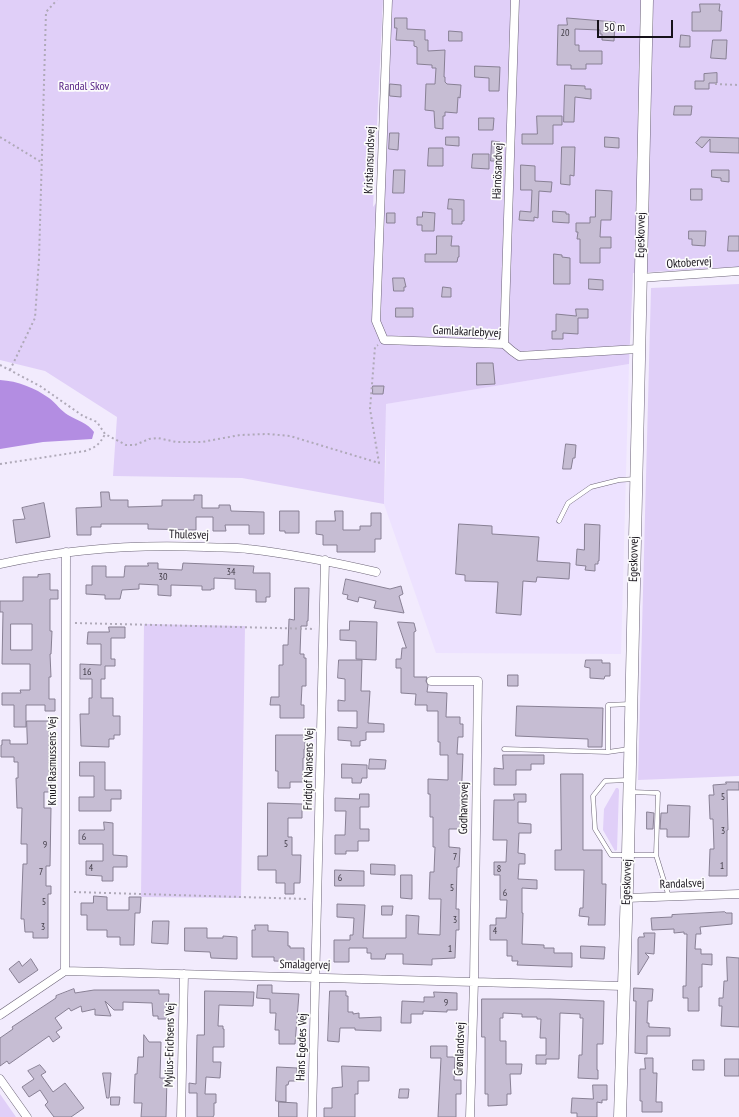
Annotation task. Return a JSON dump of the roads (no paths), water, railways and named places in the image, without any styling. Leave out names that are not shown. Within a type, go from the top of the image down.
[{"type":"street","name":"Kristiansundsvej","points":[[384,340],[376,321],[388,0]]},
{"type":"street","name":"Härnösandvej","points":[[504,344],[514,0]]},
{"type":"street","name":"Egeskovvej","points":[[620,1117],[628,854],[638,349],[647,0]]},
{"type":"street","name":"Oktobervej","points":[[640,278],[739,272]]},
{"type":"street","name":"Gamlakarlebyvej","points":[[384,340],[504,344],[512,352],[519,356],[638,349]]},
{"type":"street","name":"Thulesvej","points":[[0,564],[66,552],[117,548],[177,546],[246,549],[325,560],[376,572]]},
{"type":"street","name":"Knud Rasmussens Vej","points":[[65,971],[66,552]]},
{"type":"street","name":"Fridtjof Nansens Vej","points":[[316,977],[325,560]]},
{"type":"street","name":"Godhavnsvej","points":[[431,681],[478,681],[474,981]]},
{"type":"street","name":"Randalsvej","points":[[626,898],[739,894]]},
{"type":"street","name":"Smalagervej","points":[[65,971],[623,986]]},
{"type":"street","points":[[0,1016],[65,971]]},
{"type":"street","name":"Mylius-Erichsens Vej","points":[[181,1117],[184,974]]},
{"type":"street","name":"Hans Egedes Vej","points":[[312,1117],[316,977]]},
{"type":"street","name":"Grønlandsvej","points":[[470,1117],[474,981]]},
{"type":"street","points":[[0,1079],[27,1117]]},
{"type":"lane","points":[[559,521],[568,503],[592,487],[619,480],[636,479]]},
{"type":"lane","points":[[608,752],[608,705],[631,704]]},
{"type":"lane","points":[[504,749],[608,752],[630,749]]},
{"type":"lane","points":[[629,780],[605,781],[594,796],[595,829],[611,855],[656,855]]},
{"type":"lane","points":[[629,792],[658,793],[656,855],[668,896]]},
{"type":"park label","name":"Randal Skov","points":[[84,87]]}]
